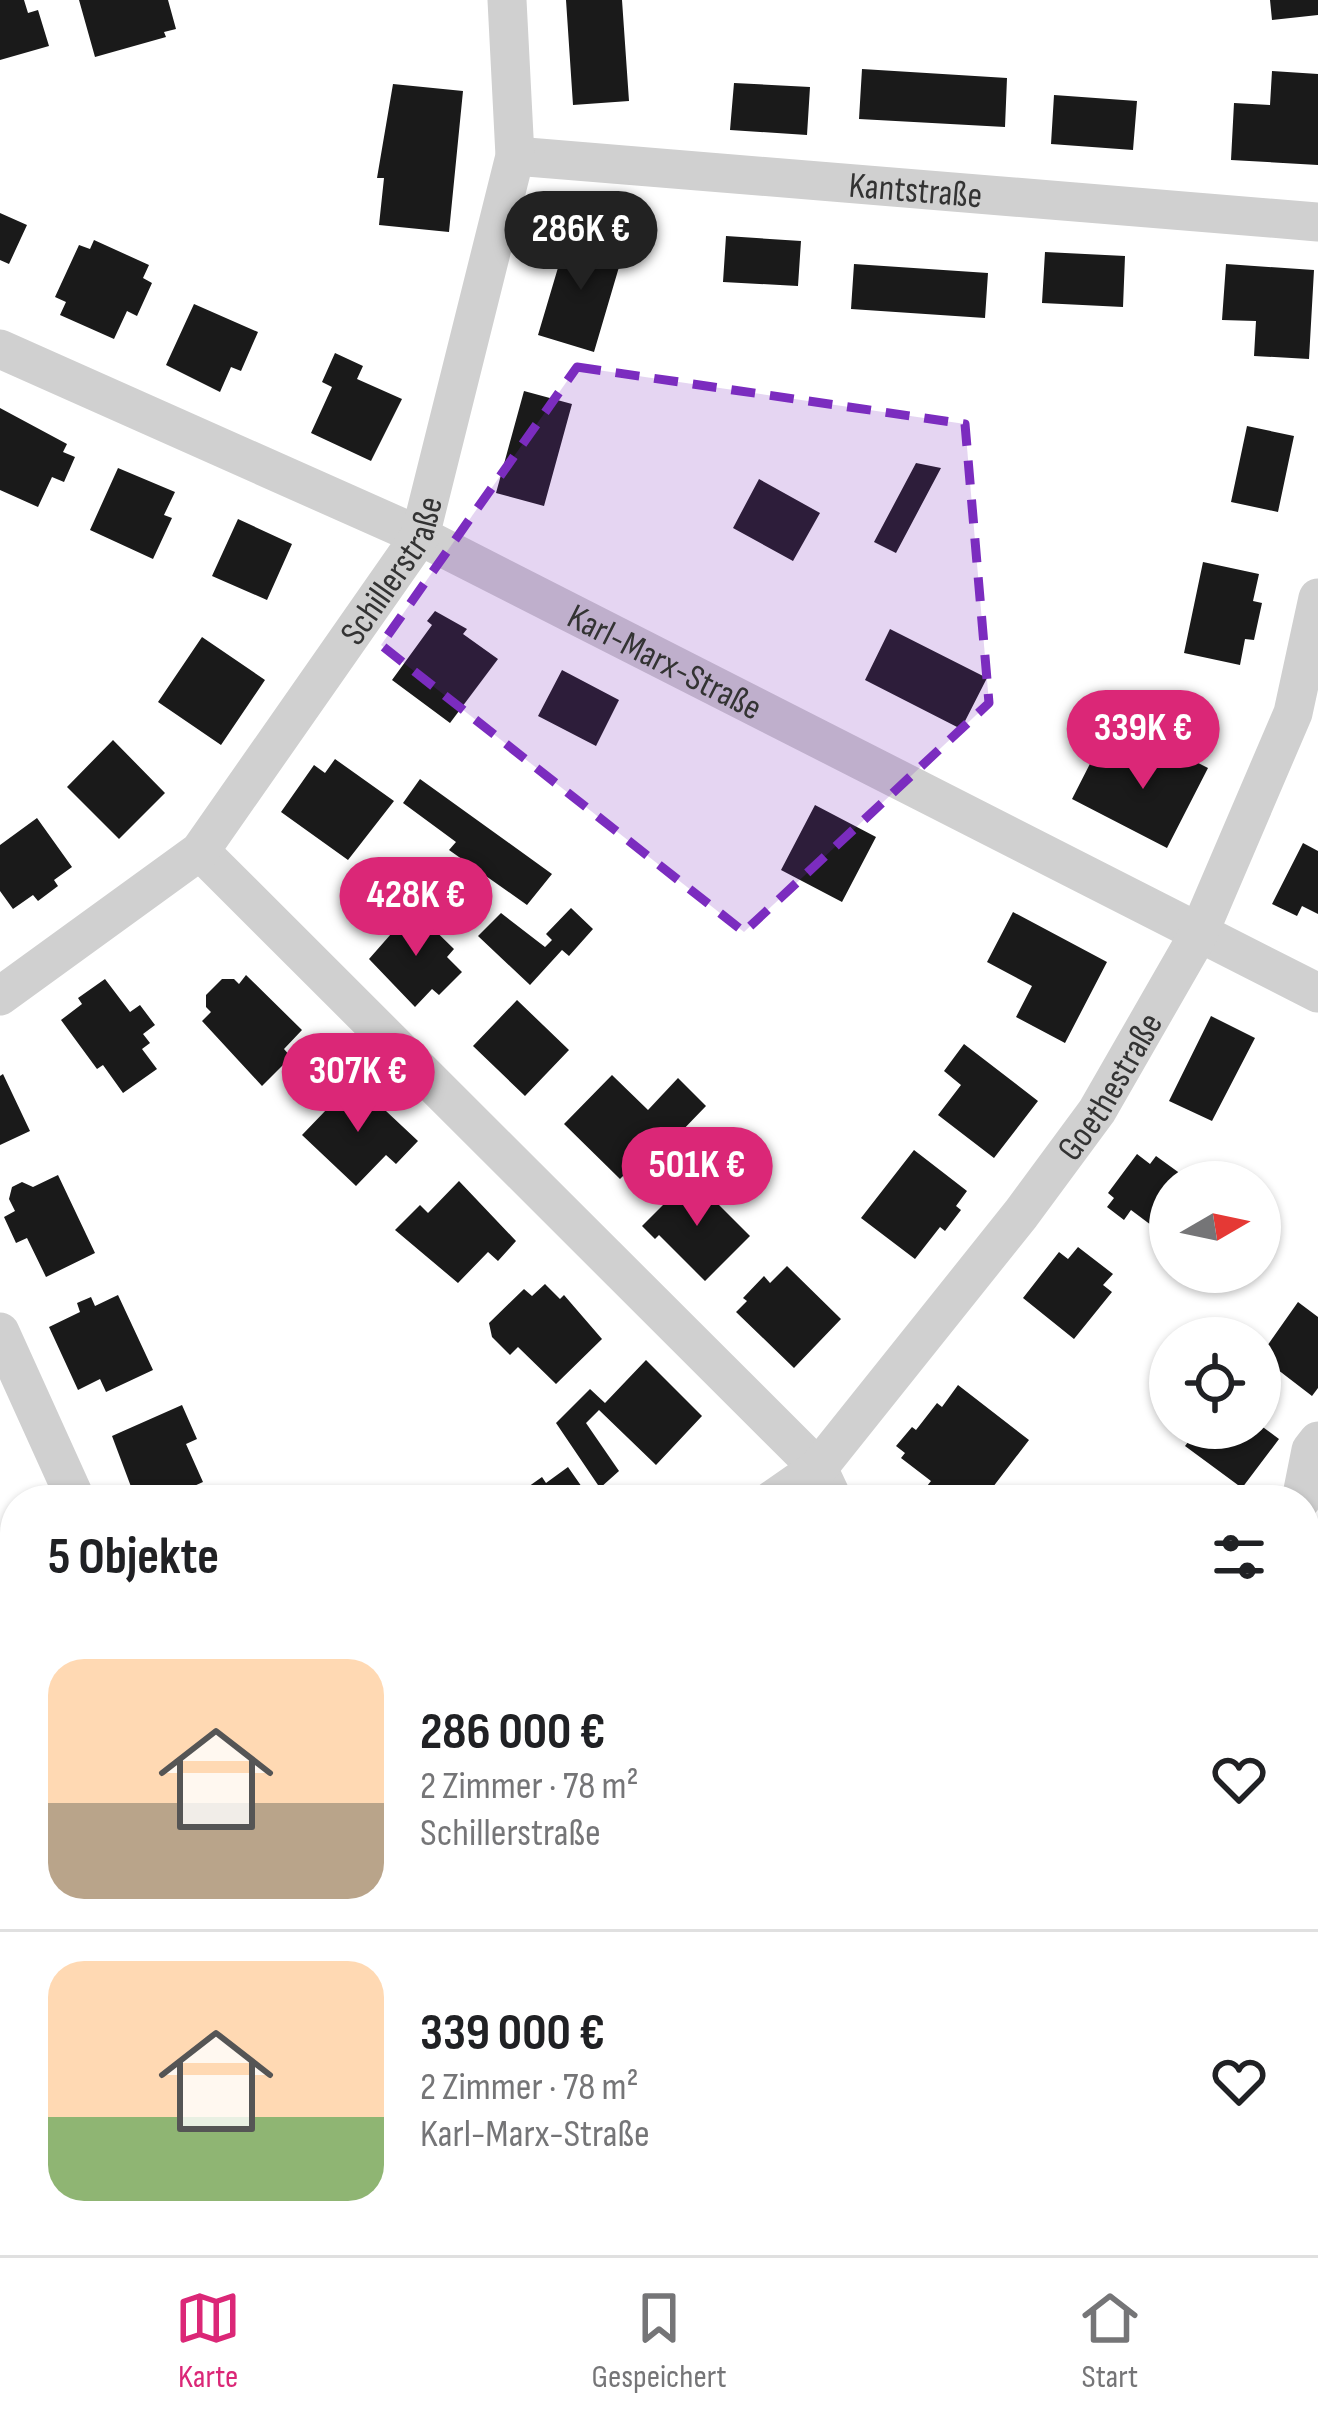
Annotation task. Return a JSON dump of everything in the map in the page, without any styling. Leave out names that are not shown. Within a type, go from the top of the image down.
[{"type":"street","name":"Schillerstraße","points":[[0,996],[200,851],[420,536],[515,156],[507,0]]},
{"type":"street","name":"Kantstraße","points":[[515,156],[1318,222]]},
{"type":"street","name":"Karl-Marx-Straße","points":[[0,349],[420,536],[1318,993]]},
{"type":"street","name":"Goethestraße","points":[[825,1484],[1096,1111],[1198,935],[1294,713],[1318,598]]},
{"type":"street","points":[[200,851],[825,1484]]},
{"type":"street","points":[[0,1332],[69,1485]]},
{"type":"street","points":[[1306,1485],[1311,1450],[1318,1441]]},
{"type":"highlighted area","points":[[577,367],[965,424],[989,703],[744,932],[381,645]]},
{"type":"building","points":[[0,0],[24,0],[28,13],[38,10],[49,46],[0,60]]},
{"type":"building","points":[[79,0],[168,0],[176,29],[164,32],[166,37],[95,57]]},
{"type":"building","points":[[566,0],[622,0],[629,101],[573,105]]},
{"type":"building","points":[[1270,0],[1318,0],[1318,15],[1272,20]]},
{"type":"building","points":[[862,69],[1007,78],[1005,127],[859,119]]},
{"type":"building","points":[[1272,71],[1318,74],[1318,165],[1231,160],[1234,103],[1270,105]]},
{"type":"building","points":[[734,83],[810,87],[807,135],[730,130]]},
{"type":"building","points":[[393,84],[463,91],[449,232],[379,225],[384,178],[377,178]]},
{"type":"building","points":[[1054,95],[1137,101],[1133,150],[1051,144]]},
{"type":"building","points":[[0,213],[27,225],[9,264],[0,260]]},
{"type":"building","points":[[568,234],[624,250],[594,352],[538,335]]},
{"type":"building","points":[[726,236],[801,241],[798,286],[723,282]]},
{"type":"building","points":[[94,240],[149,265],[143,278],[152,283],[137,316],[127,311],[114,339],[60,315],[66,302],[55,297],[79,245],[90,249]]},
{"type":"building","points":[[1045,252],[1125,256],[1123,307],[1042,303]]},
{"type":"building","points":[[854,264],[988,273],[985,318],[851,309]]},
{"type":"building","points":[[1226,264],[1314,270],[1309,359],[1254,356],[1256,321],[1222,320]]},
{"type":"building","points":[[194,304],[258,332],[241,371],[231,367],[220,392],[166,365]]},
{"type":"building","points":[[335,353],[363,366],[357,379],[402,399],[371,461],[311,433],[332,387],[322,382]]},
{"type":"building","points":[[524,391],[572,404],[544,506],[496,493]]},
{"type":"building","points":[[0,408],[67,444],[63,452],[75,457],[64,482],[52,477],[38,507],[0,490]]},
{"type":"building","points":[[1247,426],[1294,436],[1278,512],[1231,502]]},
{"type":"building","points":[[916,463],[941,468],[896,553],[874,542]]},
{"type":"building","points":[[118,468],[175,492],[164,515],[172,518],[153,559],[90,530]]},
{"type":"building","points":[[759,479],[820,513],[793,561],[733,528]]},
{"type":"building","points":[[238,519],[292,544],[267,600],[212,576]]},
{"type":"building","points":[[1203,562],[1259,574],[1253,601],[1262,603],[1254,640],[1245,639],[1240,665],[1184,653]]},
{"type":"building","points":[[435,611],[467,629],[463,634],[498,659],[450,723],[392,680],[432,625],[427,621]]},
{"type":"building","points":[[890,629],[987,678],[961,729],[865,680]]},
{"type":"building","points":[[202,637],[265,680],[221,745],[158,702]]},
{"type":"building","points":[[562,670],[619,700],[596,746],[538,716]]},
{"type":"building","points":[[113,740],[165,793],[119,839],[67,787]]},
{"type":"building","points":[[1159,743],[1208,768],[1167,848],[1072,799],[1097,750],[1142,773]]},
{"type":"building","points":[[335,759],[394,801],[348,860],[281,812],[314,765],[325,773]]},
{"type":"building","points":[[420,779],[552,874],[527,905],[449,850],[456,842],[403,803]]},
{"type":"building","points":[[815,805],[876,837],[842,902],[781,870]]},
{"type":"building","points":[[37,818],[72,867],[38,901],[33,895],[13,909],[0,891],[0,845]]},
{"type":"building","points":[[1303,843],[1318,851],[1318,914],[1302,906],[1297,916],[1272,904]]},
{"type":"building","points":[[571,908],[593,929],[569,956],[562,950],[530,985],[478,936],[501,913],[545,947],[552,940],[546,934]]},
{"type":"building","points":[[413,909],[454,949],[447,957],[462,972],[439,995],[432,989],[415,1007],[369,959]]},
{"type":"building","points":[[1013,912],[1107,962],[1065,1043],[1016,1017],[1032,986],[987,962]]},
{"type":"building","points":[[246,975],[302,1030],[284,1049],[291,1057],[262,1086],[202,1021],[211,1012],[206,995],[222,979],[239,984]]},
{"type":"building","points":[[105,979],[130,1012],[140,1005],[155,1025],[143,1034],[150,1043],[142,1049],[157,1069],[123,1093],[103,1065],[97,1069],[61,1020],[82,1004],[78,998]]},
{"type":"building","points":[[517,1000],[569,1050],[525,1096],[473,1046]]},
{"type":"building","points":[[1211,1016],[1255,1038],[1212,1121],[1169,1101]]},
{"type":"building","points":[[964,1044],[1038,1101],[994,1158],[938,1115],[961,1085],[944,1071]]},
{"type":"building","points":[[3,1074],[30,1131],[0,1145],[0,1076]]},
{"type":"building","points":[[612,1075],[648,1110],[678,1078],[706,1106],[648,1166],[640,1159],[620,1179],[564,1124]]},
{"type":"building","points":[[354,1081],[418,1141],[396,1164],[386,1155],[356,1186],[302,1135]]},
{"type":"building","points":[[914,1150],[967,1191],[956,1206],[961,1210],[945,1231],[940,1227],[915,1259],[861,1218]]},
{"type":"building","points":[[1137,1154],[1149,1163],[1149,1224],[1131,1210],[1124,1220],[1107,1207],[1114,1198],[1108,1193]]},
{"type":"building","points":[[58,1175],[95,1253],[46,1277],[27,1238],[16,1243],[4,1217],[15,1211],[9,1199],[12,1187],[22,1182],[33,1187]]},
{"type":"building","points":[[691,1177],[750,1236],[705,1281],[659,1235],[655,1239],[642,1226]]},
{"type":"building","points":[[459,1181],[516,1241],[498,1261],[488,1252],[458,1283],[395,1230],[420,1205],[428,1213]]},
{"type":"building","points":[[1078,1247],[1113,1274],[1103,1285],[1112,1292],[1074,1339],[1023,1298],[1059,1252],[1068,1259]]},
{"type":"building","points":[[787,1266],[841,1319],[794,1368],[736,1312],[764,1276],[770,1283]]},
{"type":"building","points":[[545,1284],[560,1299],[564,1295],[602,1339],[556,1384],[518,1347],[510,1355],[492,1337],[489,1323],[524,1289],[532,1296]]},
{"type":"building","points":[[118,1295],[153,1370],[106,1392],[100,1379],[78,1390],[49,1327],[80,1312],[77,1303],[91,1297],[95,1306]]},
{"type":"building","points":[[1298,1302],[1318,1317],[1318,1388],[1312,1396],[1281,1372],[1281,1326]]},
{"type":"building","points":[[646,1360],[702,1416],[656,1465],[599,1410],[586,1423],[619,1471],[598,1485],[556,1423],[590,1389],[605,1403]]},
{"type":"building","points":[[958,1385],[1029,1440],[994,1485],[928,1485],[931,1481],[901,1458],[905,1453],[896,1446],[937,1403],[942,1407]]},
{"type":"building","points":[[182,1405],[197,1439],[186,1444],[203,1482],[130,1485],[112,1436]]},
{"type":"building","points":[[1189,1449],[1271,1449],[1244,1485]]},
{"type":"building","points":[[568,1467],[581,1485],[531,1485],[542,1477],[546,1483]]}]
